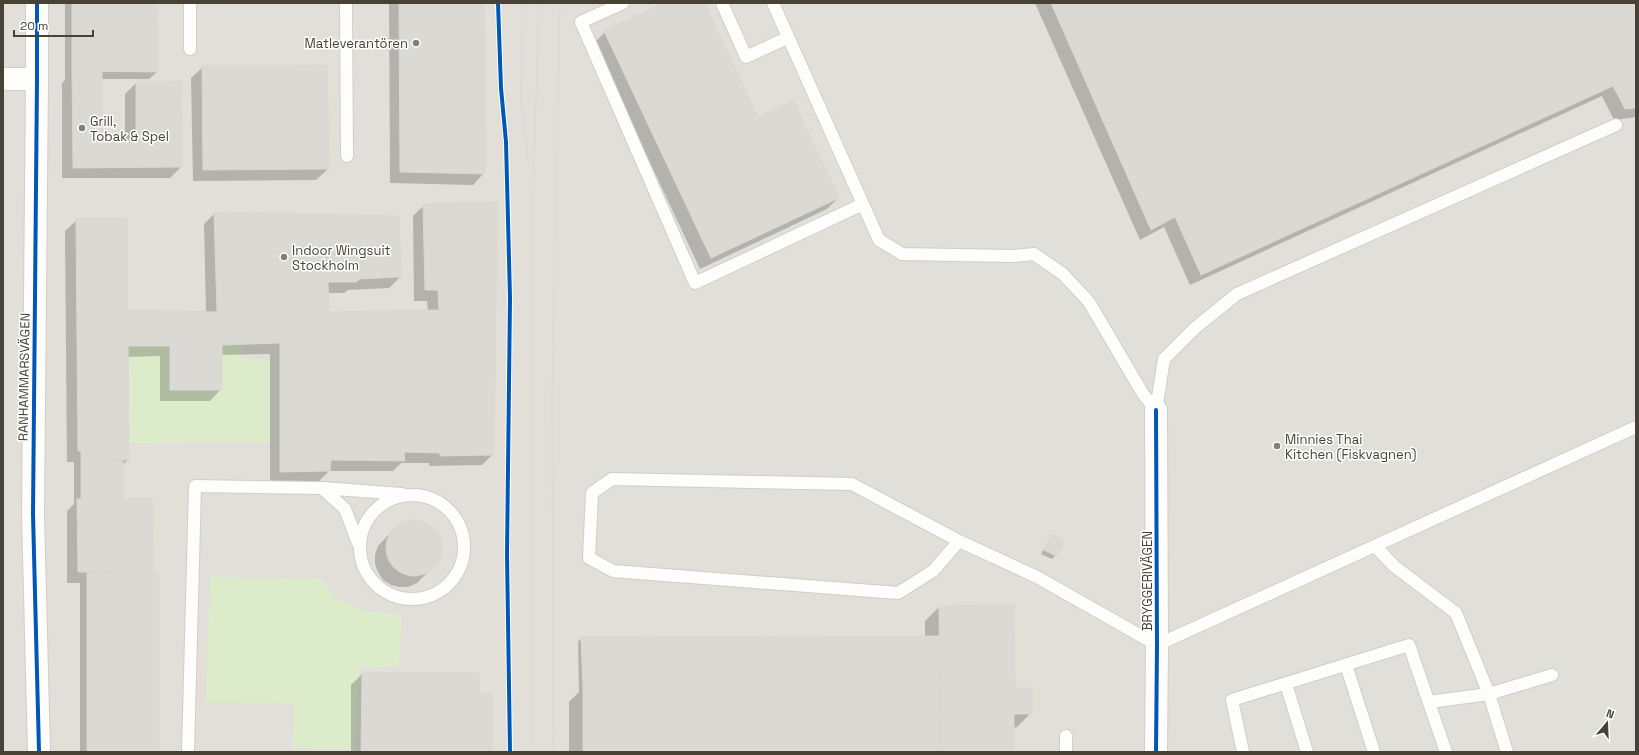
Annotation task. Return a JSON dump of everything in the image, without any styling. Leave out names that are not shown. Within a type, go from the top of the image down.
[{"type":"street","name":"RANHAMMARSVÄGEN","points":[[37,3],[33,514],[39,752]]},
{"type":"street","points":[[3,79],[37,79]]},
{"type":"street","name":"BRYGGERIVÄGEN","points":[[1156,410],[1158,645],[1156,752]]},
{"type":"lane","points":[[190,3],[190,49]]},
{"type":"lane","points":[[346,3],[347,156]]},
{"type":"lane","points":[[623,3],[581,22],[695,283],[863,204]]},
{"type":"lane","points":[[722,3],[746,57],[787,38]]},
{"type":"lane","points":[[772,3],[880,240],[902,254],[1013,256],[1034,254],[1063,274],[1089,302],[1143,394],[1156,410]]},
{"type":"lane","points":[[1156,410],[1164,359],[1196,328],[1237,294],[1616,125]]},
{"type":"lane","points":[[959,541],[933,571],[898,592],[613,570],[589,558],[592,493],[612,479],[852,484],[959,541],[1037,577],[1158,645],[1636,427]]},
{"type":"lane","points":[[188,752],[195,486],[322,488],[409,494],[432,498],[449,509],[464,535],[463,562],[449,585],[432,596],[411,600],[382,590],[366,572],[360,548],[345,509],[322,488]]},
{"type":"lane","points":[[360,548],[364,525],[383,503],[409,494]]},
{"type":"lane","points":[[1375,546],[1394,566],[1456,613],[1489,694],[1507,752]]},
{"type":"lane","points":[[1243,752],[1232,700],[1409,645],[1446,752]]},
{"type":"lane","points":[[1346,665],[1374,752]]},
{"type":"lane","points":[[1429,702],[1489,694],[1552,675]]},
{"type":"lane","points":[[1286,684],[1307,752]]},
{"type":"lane","points":[[1066,736],[1066,752]]},
{"type":"shaded area","points":[[3,3],[1636,3],[1636,752],[3,752]]},
{"type":"shaded area","points":[[218,3],[322,3],[322,50],[218,50]]},
{"type":"shaded area","points":[[799,3],[1033,3],[1150,263],[1166,258],[1194,312],[1101,370],[1066,312],[1030,274],[919,270]]},
{"type":"shaded area","points":[[1626,133],[1636,154],[1636,416],[1246,586],[1196,466],[1199,348],[1215,318]]},
{"type":"shaded area","points":[[864,446],[1048,532],[1038,552],[925,526],[916,543],[854,512],[580,512],[579,449]]},
{"type":"shaded area","points":[[192,503],[349,504],[351,579],[191,576]]},
{"type":"shaded area","points":[[1636,514],[1636,752],[1561,752],[1501,557]]},
{"type":"shaded area","points":[[1381,621],[1413,628],[1438,650],[1470,752],[1206,752],[1204,679]]},
{"type":"shaded area","points":[[206,702],[294,704],[293,748],[355,750],[355,752],[204,752]]},
{"type":"shaded area","points":[[1028,740],[1049,740],[1063,752],[1029,752]]},
{"type":"green space","points":[[241,344],[242,359],[270,359],[270,442],[129,443],[128,346],[170,346],[171,390],[222,390],[222,345]]},
{"type":"green space","points":[[210,577],[322,579],[334,598],[366,611],[402,615],[399,666],[359,668],[355,750],[293,748],[293,704],[206,702]]},
{"type":"building","points":[[72,3],[157,3],[158,72],[72,71]]},
{"type":"building","points":[[399,3],[484,3],[485,174],[400,172]]},
{"type":"building","points":[[664,3],[704,3],[758,117],[793,101],[839,198],[711,258],[604,31]]},
{"type":"building","points":[[1051,3],[1636,3],[1636,108],[1625,109],[1613,86],[1201,275],[1175,217],[1151,230]]},
{"type":"building","points":[[327,65],[329,169],[203,170],[202,66]]},
{"type":"building","points":[[72,71],[102,71],[102,141],[136,141],[136,82],[181,81],[182,167],[73,168]]},
{"type":"building","points":[[497,202],[494,455],[440,456],[440,453],[404,452],[405,461],[331,460],[330,471],[280,472],[280,343],[222,345],[222,390],[170,390],[170,346],[128,346],[127,310],[217,312],[214,212],[399,216],[401,277],[360,279],[356,282],[328,282],[329,312],[439,310],[438,290],[425,290],[423,204]]},
{"type":"building","points":[[76,219],[127,219],[129,460],[103,460],[102,451],[78,451]]},
{"type":"building","points":[[81,451],[102,451],[103,460],[123,461],[123,499],[81,499]]},
{"type":"building","points":[[77,499],[152,499],[153,573],[78,572]]},
{"type":"building","points":[[408,520],[420,520],[434,528],[442,542],[440,559],[434,568],[420,576],[408,576],[398,571],[391,564],[386,554],[386,542],[391,532],[398,525]]},
{"type":"building","points":[[1052,535],[1064,542],[1056,556],[1044,550]]},
{"type":"building","points":[[87,573],[159,573],[159,752],[87,752]]},
{"type":"building","points":[[1014,605],[1015,688],[1032,688],[1032,714],[1014,714],[1014,752],[940,752],[939,606]]},
{"type":"building","points":[[939,636],[939,686],[583,687],[581,637]]},
{"type":"building","points":[[362,673],[479,673],[480,694],[492,694],[492,752],[361,752]]},
{"type":"building","points":[[939,686],[940,752],[583,752],[583,687]]},
{"type":"tram line","points":[[523,3],[521,100],[529,166]]},
{"type":"tram line","points":[[531,752],[532,222],[539,3]]},
{"type":"tram line","points":[[553,752],[552,393],[560,3]]},
{"type":"cycle path","points":[[37,3],[33,514],[39,752]]},
{"type":"cycle path","points":[[498,3],[501,88],[506,142],[510,298],[507,555],[510,752]]},
{"type":"cycle path","points":[[1156,410],[1156,752]]},
{"type":"place","name":"Matleverantören","points":[[416,43]]},
{"type":"place","name":"Grill, Tobak & Spel","points":[[82,128]]},
{"type":"place","name":"Indoor Wingsuit Stockholm","points":[[284,257]]},
{"type":"place","name":"Minnies Thai Kitchen (Fiskvagnen)","points":[[1277,446]]}]
